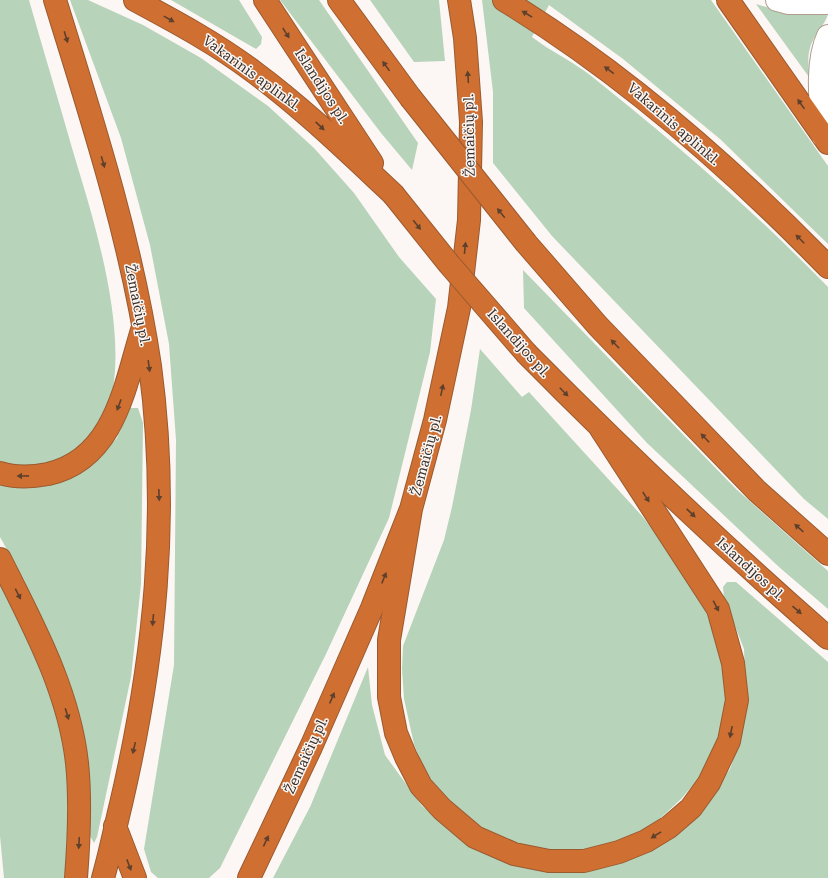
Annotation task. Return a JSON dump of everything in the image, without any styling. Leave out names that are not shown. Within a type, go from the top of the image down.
[{"type":"highway","name":"Žemaičių pl.","points":[[55,0],[122,230],[143,327],[152,391],[158,461],[159,522],[157,581],[150,653],[138,728],[103,878]]},
{"type":"highway","name":"Vakarinis aplinkl.","points":[[135,0],[199,35],[253,70],[300,107],[392,194]]},
{"type":"highway","name":"Islandijos pl.","points":[[265,0],[392,194],[454,270],[527,354],[601,429],[754,573],[828,638]]},
{"type":"highway","points":[[339,0],[410,97],[526,243],[598,326],[757,492],[828,554]]},
{"type":"highway","name":"Žemaičių pl.","points":[[248,877],[311,747],[372,608],[412,510],[435,420],[459,308],[469,220],[471,122],[465,38],[459,0]]},
{"type":"highway","name":"Vakarinis aplinkl.","points":[[504,0],[550,28],[624,81],[686,132],[758,197],[828,267]]},
{"type":"highway","points":[[728,0],[826,139]]},
{"type":"highway","points":[[0,473],[10,477],[37,476],[58,472],[80,461],[97,446],[110,428],[120,404],[143,327]]},
{"type":"highway","points":[[412,510],[389,640],[389,697],[396,734],[421,786],[442,809],[474,837],[514,854],[550,861],[584,861],[619,852],[646,841],[669,827],[691,808],[709,783],[729,741],[737,700],[734,663],[718,609],[601,429]]},
{"type":"highway","points":[[0,559],[31,620],[57,682],[70,725],[77,762],[80,800],[76,878]]},
{"type":"highway","points":[[115,826],[135,878]]},
{"type":"street","points":[[777,0],[794,3],[828,3]]},
{"type":"street","points":[[826,139],[820,85],[824,50],[828,36]]},
{"type":"green space","points":[[0,0],[29,0],[93,220],[113,313],[115,359],[110,401],[95,434],[67,456],[53,463],[33,468],[22,468],[0,463]]},
{"type":"green space","points":[[70,0],[88,0],[143,25],[201,58],[268,106],[314,148],[354,193],[399,257],[436,299],[430,352],[389,518],[326,654],[220,868],[209,878],[158,878],[151,872],[144,849],[174,665],[176,440],[169,344],[150,245],[121,138]]},
{"type":"green space","points":[[171,0],[239,0],[262,37],[261,44],[256,49]]},
{"type":"green space","points":[[280,0],[319,0],[418,143],[412,170],[381,133]]},
{"type":"green space","points":[[370,0],[439,0],[445,61],[414,62]]},
{"type":"green space","points":[[482,0],[711,0],[828,166],[828,244],[720,139],[623,59],[549,5],[532,37],[590,75],[652,125],[742,204],[828,287],[828,519],[804,499],[552,236],[493,163],[493,92]]},
{"type":"green space","points":[[756,4],[774,9],[809,14],[828,12],[826,20],[814,38],[809,51],[809,77]]},
{"type":"green space","points":[[523,270],[736,489],[828,571],[828,609],[779,567],[647,443],[524,308]]},
{"type":"green space","points":[[480,349],[522,397],[529,392],[642,516],[670,551],[701,596],[717,637],[725,673],[726,713],[718,746],[703,773],[681,799],[650,828],[615,844],[567,853],[517,846],[479,828],[448,803],[425,773],[414,744],[404,699],[402,669],[403,646],[444,540],[471,410]]},
{"type":"green space","points":[[130,408],[138,408],[143,423],[141,584],[131,677],[97,837],[94,843],[90,836],[88,778],[60,664],[24,580],[0,537],[0,481],[55,482],[87,468],[117,438]]},
{"type":"green space","points":[[0,579],[43,671],[57,709],[62,728],[67,762],[68,797],[66,867],[64,878],[4,878],[0,836]]},
{"type":"green space","points":[[727,582],[736,582],[828,662],[828,878],[273,878],[310,807],[368,667],[372,705],[385,755],[422,806],[471,846],[566,870],[701,809],[730,769],[739,742],[746,700],[744,649],[724,598],[723,587]]}]
